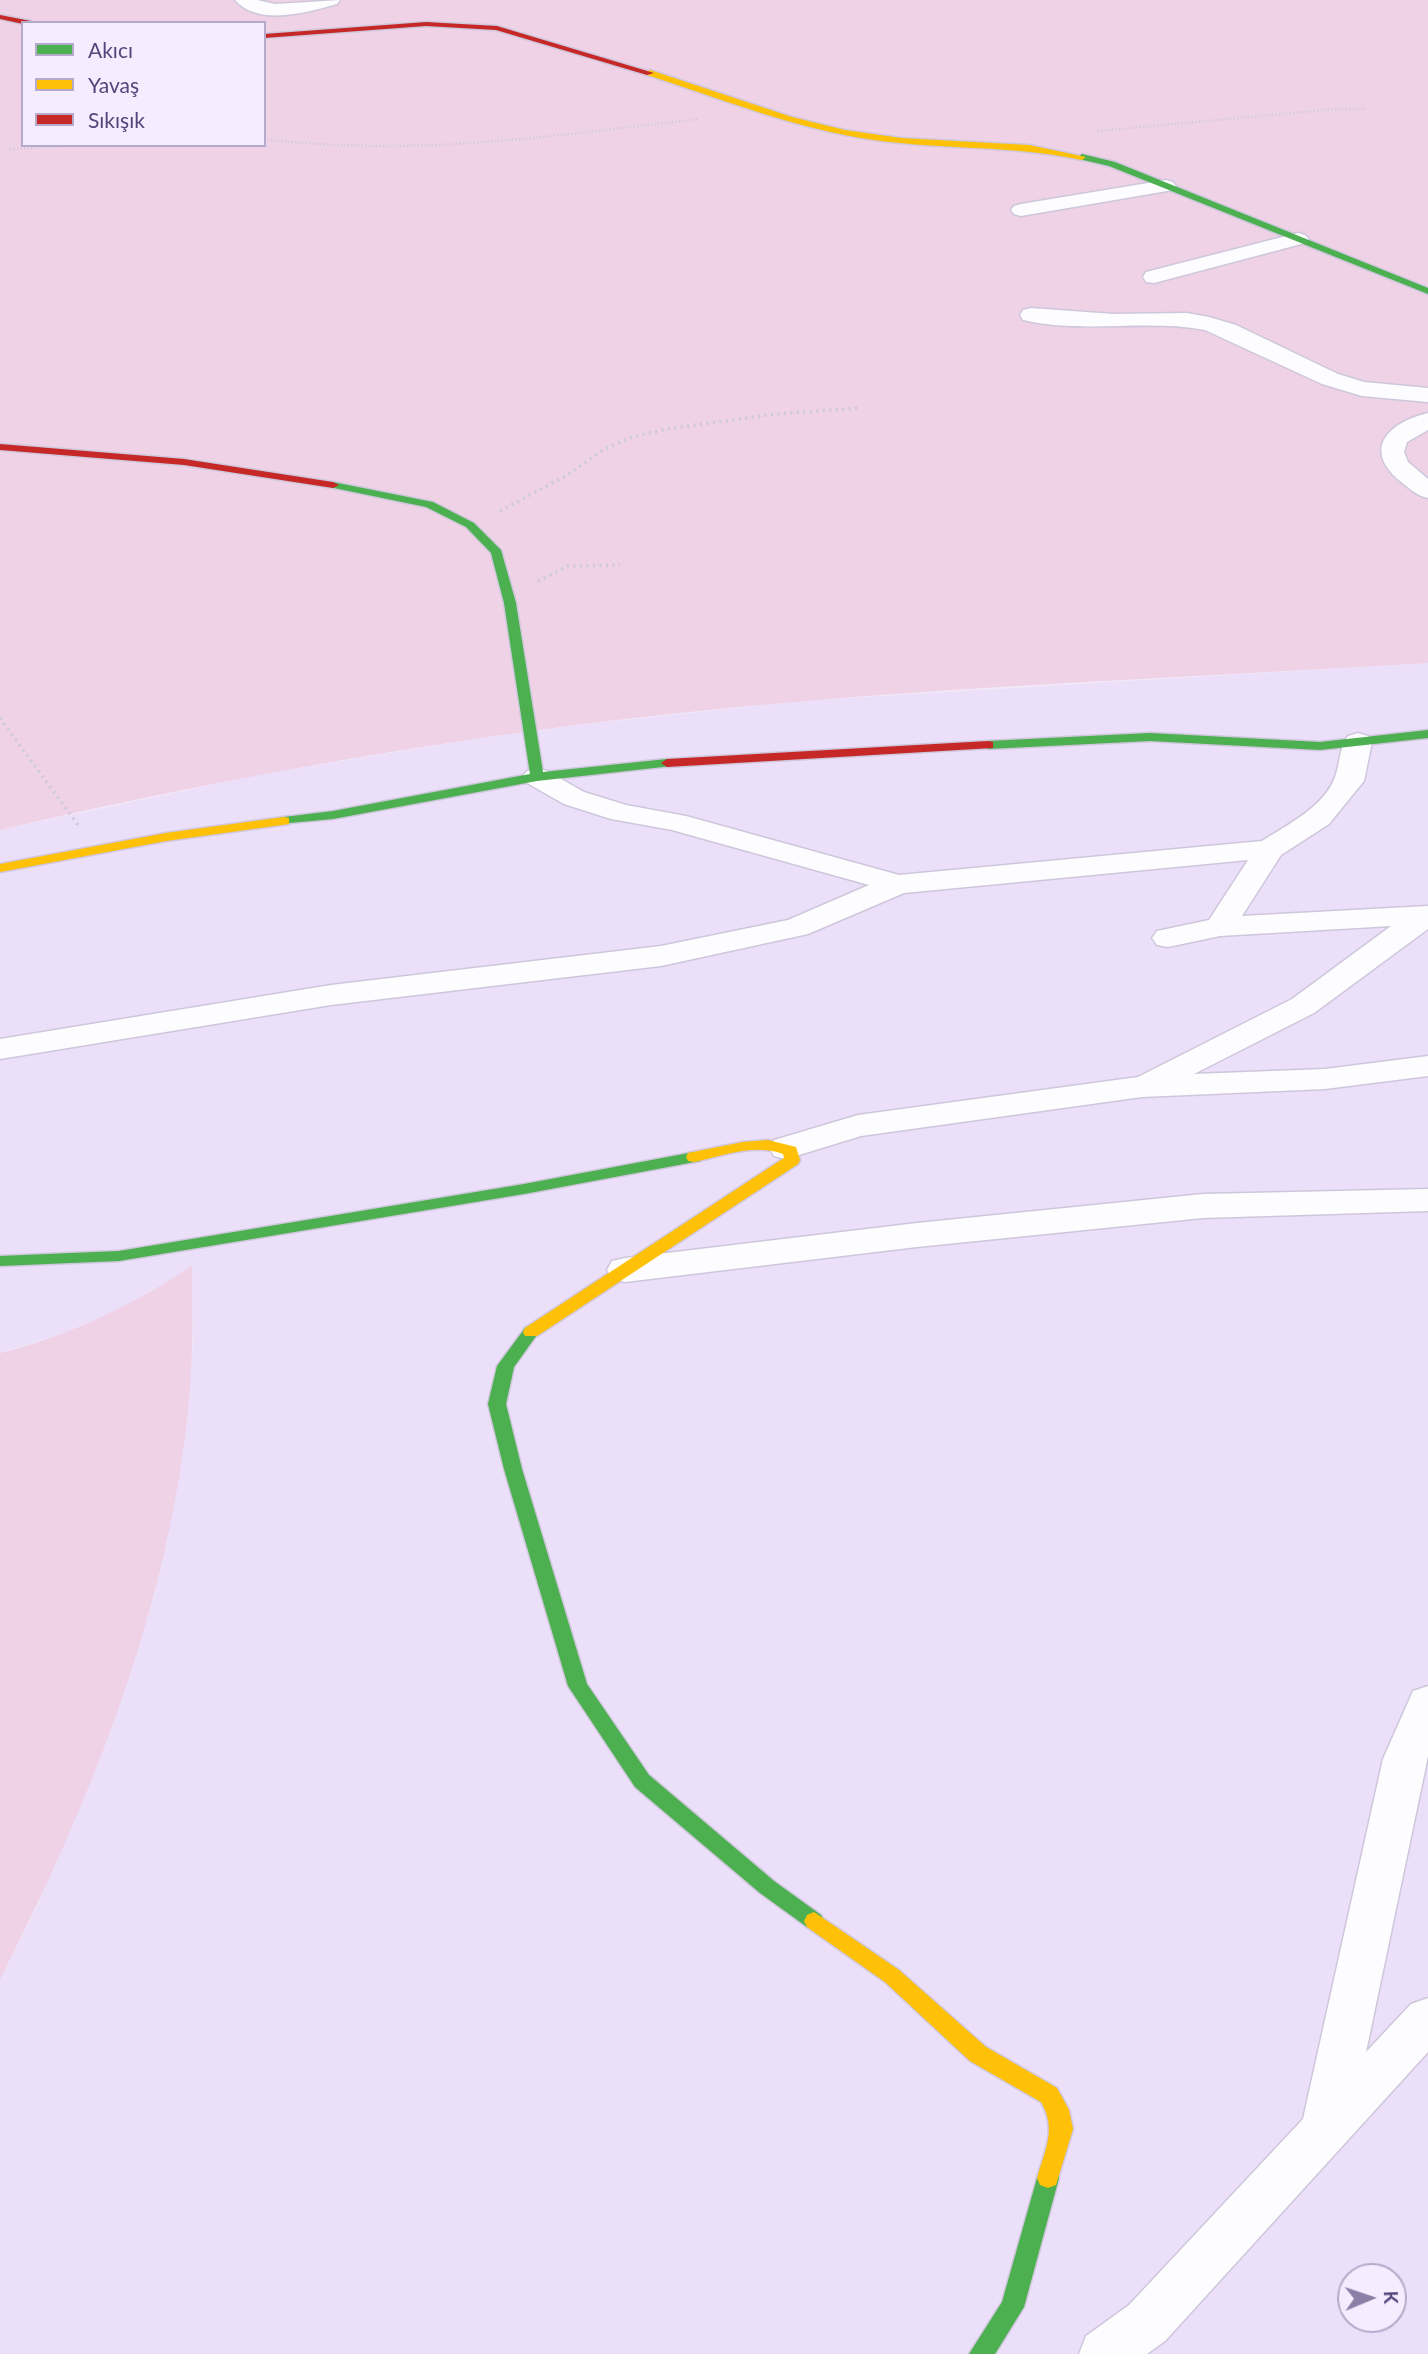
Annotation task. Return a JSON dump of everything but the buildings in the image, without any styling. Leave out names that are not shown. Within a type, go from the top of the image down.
[{"type":"street","points":[[244,0],[257,6],[286,9],[331,0]]},
{"type":"street","points":[[0,17],[21,22]]},
{"type":"street","points":[[266,36],[426,24],[497,27],[818,128],[878,138],[1003,143],[1060,151],[1112,164],[1428,291]]},
{"type":"street","points":[[1021,209],[1166,186]]},
{"type":"street","points":[[1154,276],[1298,239]]},
{"type":"street","points":[[1031,315],[1113,321],[1187,320],[1209,324],[1228,330],[1330,379],[1362,389],[1428,395]]},
{"type":"street","points":[[1428,420],[1400,435],[1392,446],[1391,456],[1397,465],[1428,491]]},
{"type":"street","points":[[0,447],[184,463],[309,480],[429,504],[470,525],[497,552],[510,603],[537,777]]},
{"type":"street","points":[[0,868],[166,837],[333,815],[537,777],[699,759],[1137,738],[1320,746],[1428,734]]},
{"type":"street","points":[[1220,927],[1270,849],[1319,818],[1349,781],[1358,742]]},
{"type":"street","points":[[537,777],[574,797],[621,813],[674,822],[898,884]]},
{"type":"street","points":[[0,1049],[331,995],[661,956],[797,927],[898,884],[1270,849]]},
{"type":"street","points":[[1168,937],[1220,927],[1428,915]]},
{"type":"street","points":[[1142,1087],[1303,1006],[1428,915]]},
{"type":"street","points":[[0,1261],[119,1256],[442,1203],[767,1144],[786,1148],[858,1126],[1142,1087],[1325,1079],[1428,1066]]},
{"type":"street","points":[[786,1148],[792,1155],[789,1164],[531,1332],[506,1366],[498,1405],[513,1469],[578,1686],[642,1781],[767,1887],[892,1976],[978,2054],[1049,2095],[1056,2104],[1061,2114],[1062,2129],[1012,2307],[981,2354]]},
{"type":"street","points":[[625,1269],[916,1235],[1203,1206],[1428,1200]]},
{"type":"street","points":[[1326,2128],[1405,1759],[1428,1703]]},
{"type":"street","points":[[1105,2354],[1147,2323],[1428,2019]]},
{"type":"path","points":[[1096,131],[1335,109],[1366,109]]},
{"type":"path","points":[[266,139],[334,147],[443,147],[606,132],[700,119]]},
{"type":"path","points":[[10,149],[45,147]]},
{"type":"path","points":[[470,525],[569,474],[603,450],[632,438],[667,429],[776,414],[859,408]]},
{"type":"path","points":[[510,603],[560,566],[620,565]]},
{"type":"path","points":[[0,718],[96,850]]},
{"type":"shaded area","points":[[0,0],[1428,0],[1428,663],[1063,683],[699,711],[523,732],[348,759],[86,810],[0,830]]},
{"type":"shaded area","points":[[1428,663],[1428,2354],[0,2354],[0,1980],[38,1905],[154,1596],[174,1505],[187,1420],[193,1341],[192,1267],[155,1291],[112,1313],[67,1332],[0,1353],[0,830],[263,774],[481,738],[801,701]]},
{"type":"shaded area","points":[[192,1266],[192,1343],[187,1420],[176,1494],[142,1638],[119,1708],[64,1846],[0,1980],[0,1353],[51,1338],[100,1318],[147,1294]]},
{"type":"traffic: fast","points":[[1082,157],[1112,164],[1428,291]]},
{"type":"traffic: fast","points":[[333,485],[429,504],[470,525],[497,552],[510,603],[537,777]]},
{"type":"traffic: fast","points":[[988,745],[1150,737],[1320,746],[1428,734]]},
{"type":"traffic: fast","points":[[284,821],[333,815],[537,777],[667,763]]},
{"type":"traffic: fast","points":[[0,1261],[119,1256],[524,1189],[694,1157]]},
{"type":"traffic: fast","points":[[531,1332],[506,1366],[497,1404],[513,1469],[578,1686],[642,1781],[767,1887],[814,1921]]},
{"type":"traffic: fast","points":[[981,2354],[1012,2307],[1048,2178]]},
{"type":"traffic: slow","points":[[650,73],[789,119],[845,133],[901,141],[1004,145],[1082,157]]},
{"type":"traffic: slow","points":[[0,868],[166,837],[284,821]]},
{"type":"traffic: slow","points":[[531,1332],[792,1160],[790,1151],[768,1145],[743,1146],[694,1157]]},
{"type":"traffic: slow","points":[[814,1921],[892,1976],[978,2054],[1049,2095],[1058,2110],[1062,2129],[1048,2178]]},
{"type":"traffic: jam","points":[[0,17],[21,22]]},
{"type":"traffic: jam","points":[[266,36],[426,24],[497,28],[650,73]]},
{"type":"traffic: jam","points":[[0,447],[184,462],[333,485]]},
{"type":"traffic: jam","points":[[667,763],[988,745]]}]
